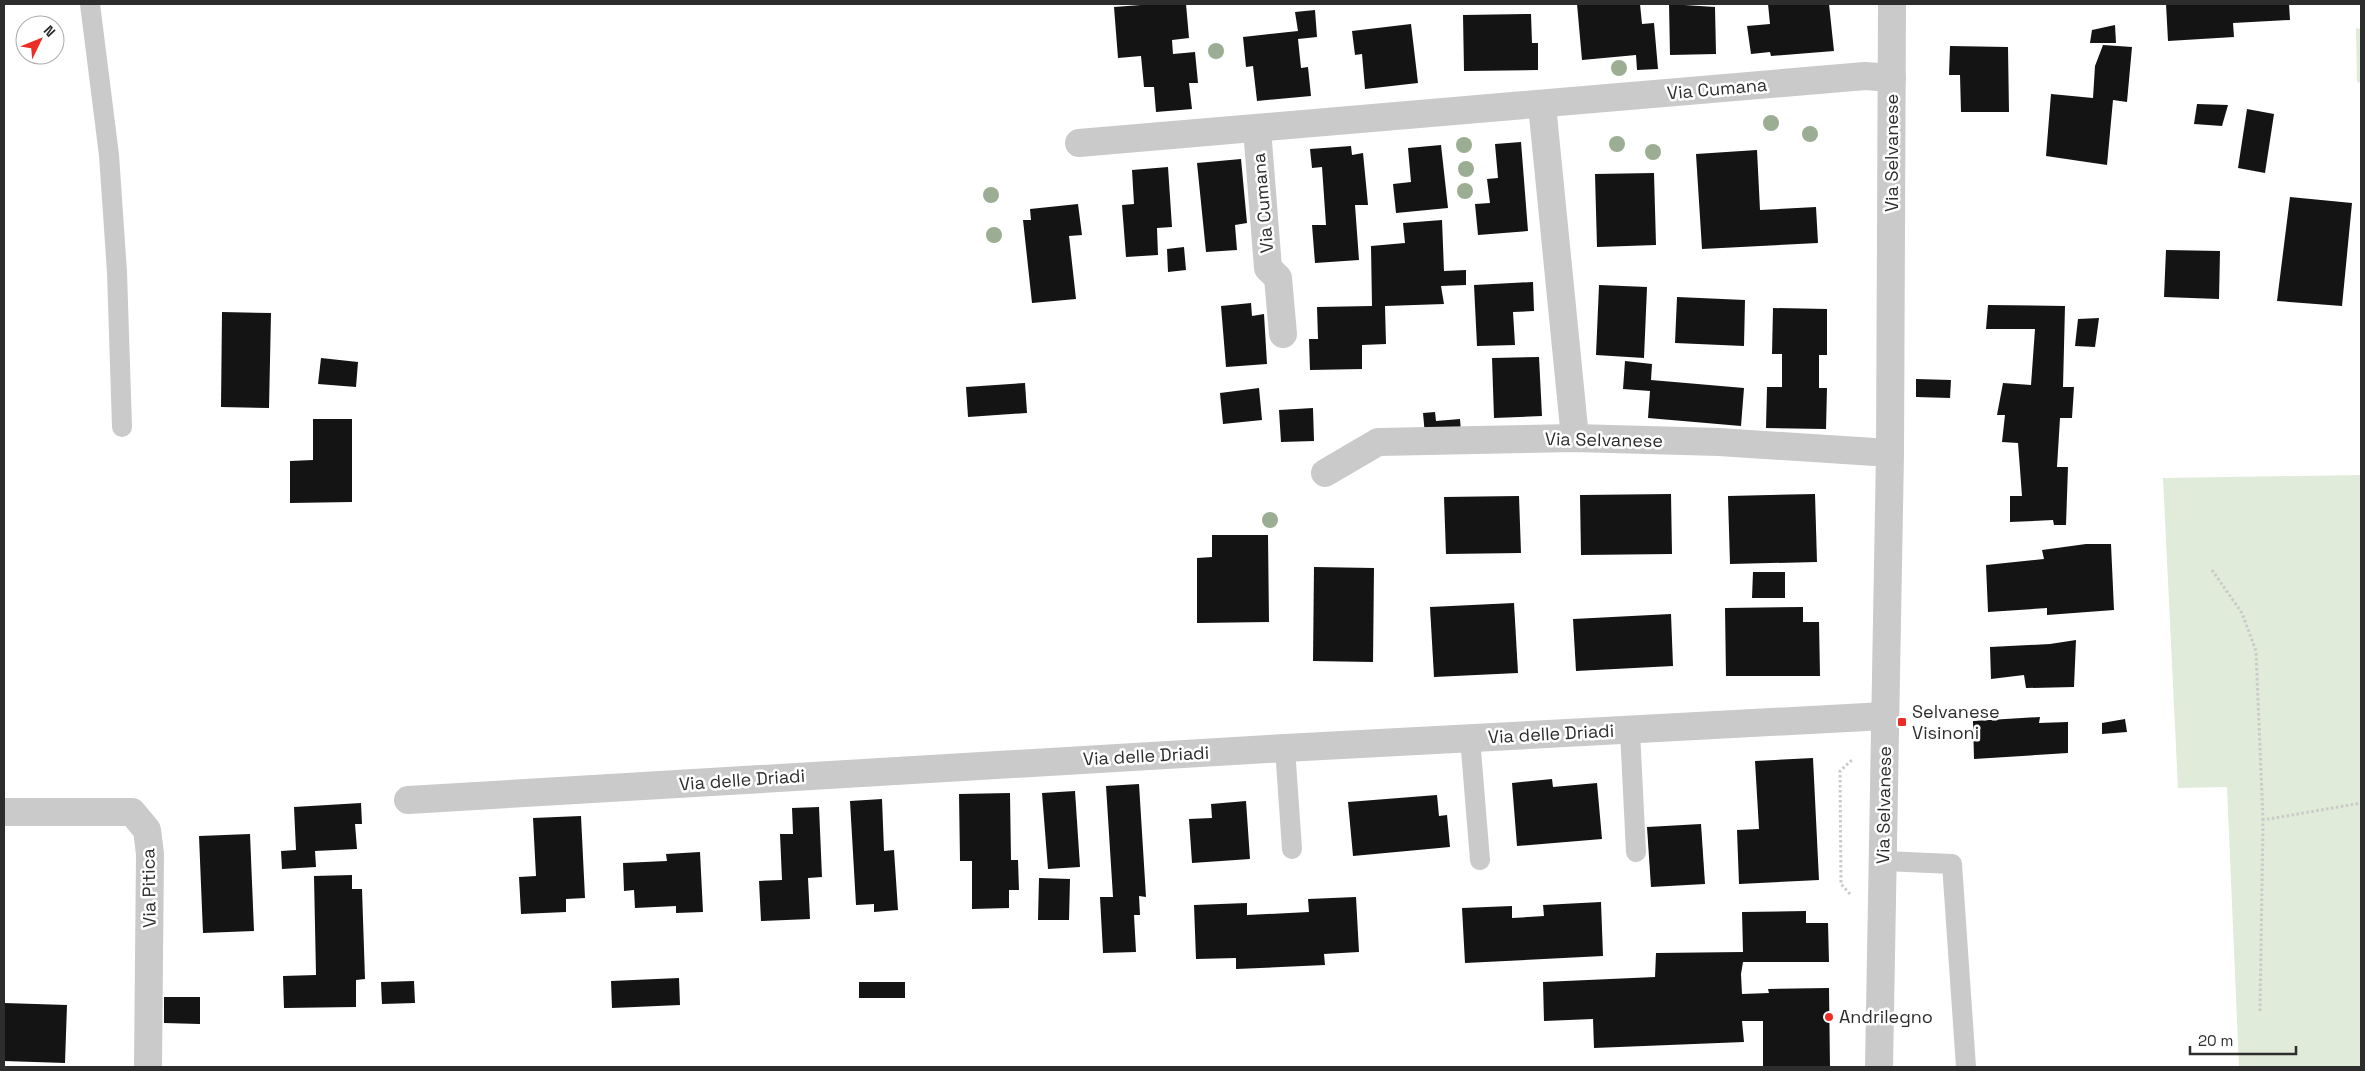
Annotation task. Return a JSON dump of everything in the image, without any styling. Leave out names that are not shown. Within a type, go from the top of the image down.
[{"type":"street","name":"Via Selvanese","points":[[1879,1067],[1890,453],[1892,4]]},
{"type":"street","name":"Via Cumana","points":[[1079,143],[1865,76],[1892,78]]},
{"type":"street","points":[[1542,105],[1575,438]]},
{"type":"street","name":"Via Cumana","points":[[1257,129],[1268,268],[1278,278],[1283,334]]},
{"type":"street","name":"Via Selvanese","points":[[1325,473],[1378,442],[1575,438],[1719,442],[1890,453]]},
{"type":"street","name":"Via delle Driadi","points":[[408,800],[1285,748],[1885,716]]},
{"type":"street","name":"Via Pitica","points":[[4,812],[132,812],[147,830],[150,854],[148,1067]]},
{"type":"lane","points":[[90,4],[109,156],[117,272],[122,427]]},
{"type":"lane","points":[[1630,731],[1636,852]]},
{"type":"lane","points":[[1470,738],[1480,860]]},
{"type":"lane","points":[[1285,748],[1292,850]]},
{"type":"lane","points":[[1884,861],[1952,864],[1966,1067]]},
{"type":"path","points":[[2212,570],[2242,613],[2256,651],[2263,820],[2260,1011]]},
{"type":"path","points":[[2263,820],[2361,803]]},
{"type":"green space","points":[[2356,28],[2361,29],[2361,83],[2357,82]]},
{"type":"green space","points":[[2361,475],[2361,1067],[2239,1067],[2227,787],[2178,788],[2163,478]]},
{"type":"building","points":[[1186,4],[1189,38],[1172,40],[1173,54],[1195,52],[1198,83],[1189,83],[1192,109],[1156,112],[1154,87],[1144,87],[1141,56],[1118,58],[1114,7]]},
{"type":"building","points":[[1577,4],[1640,4],[1642,24],[1654,23],[1658,69],[1637,70],[1636,55],[1582,60]]},
{"type":"building","points":[[1669,4],[1715,7],[1716,54],[1670,55]]},
{"type":"building","points":[[1768,4],[1829,4],[1834,51],[1771,56],[1770,52],[1751,54],[1747,26],[1770,24]]},
{"type":"building","points":[[2166,4],[2289,4],[2290,20],[2233,23],[2234,37],[2168,41]]},
{"type":"building","points":[[1315,10],[1317,37],[1298,39],[1301,68],[1308,67],[1311,96],[1257,101],[1253,66],[1246,67],[1243,37],[1298,31],[1295,12]]},
{"type":"building","points":[[1531,14],[1532,43],[1538,43],[1538,70],[1464,71],[1463,15]]},
{"type":"building","points":[[1411,24],[1418,83],[1365,89],[1362,54],[1355,55],[1352,31]]},
{"type":"building","points":[[2115,25],[2116,43],[2090,43],[2092,30]]},
{"type":"building","points":[[2103,45],[2132,47],[2127,102],[2113,100],[2107,165],[2046,156],[2051,94],[2093,98],[2095,66]]},
{"type":"building","points":[[1950,46],[2008,47],[2009,112],[1961,112],[1960,75],[1949,75]]},
{"type":"building","points":[[2197,104],[2228,105],[2222,126],[2194,124]]},
{"type":"building","points":[[2247,109],[2274,114],[2265,173],[2238,168]]},
{"type":"building","points":[[1521,142],[1528,231],[1478,235],[1475,204],[1490,203],[1487,179],[1498,178],[1495,144]]},
{"type":"building","points":[[1441,145],[1448,208],[1396,213],[1393,184],[1411,182],[1408,148]]},
{"type":"building","points":[[1351,146],[1352,155],[1363,153],[1368,205],[1355,205],[1359,260],[1315,263],[1312,225],[1326,225],[1322,167],[1312,168],[1310,149]]},
{"type":"building","points":[[1757,150],[1760,210],[1816,207],[1818,243],[1702,249],[1696,154]]},
{"type":"building","points":[[1241,159],[1247,223],[1235,225],[1237,250],[1206,252],[1197,163]]},
{"type":"building","points":[[1168,167],[1172,227],[1157,228],[1158,255],[1126,257],[1122,205],[1134,204],[1132,170]]},
{"type":"building","points":[[1654,173],[1656,245],[1597,247],[1595,174]]},
{"type":"building","points":[[2290,197],[2352,203],[2342,306],[2277,301]]},
{"type":"building","points":[[1078,204],[1082,235],[1069,236],[1076,299],[1032,303],[1023,220],[1031,220],[1030,209]]},
{"type":"building","points":[[1442,220],[1444,271],[1466,270],[1466,285],[1441,286],[1444,304],[1385,306],[1386,344],[1362,345],[1362,369],[1310,370],[1309,339],[1318,339],[1317,307],[1372,306],[1371,246],[1405,243],[1403,223]]},
{"type":"building","points":[[1184,247],[1186,270],[1168,272],[1167,249]]},
{"type":"building","points":[[2166,250],[2220,251],[2219,299],[2164,297]]},
{"type":"building","points":[[1533,282],[1534,311],[1513,312],[1515,345],[1477,346],[1474,285]]},
{"type":"building","points":[[1599,285],[1647,287],[1644,358],[1596,355]]},
{"type":"building","points":[[1677,297],[1745,300],[1744,346],[1675,343]]},
{"type":"building","points":[[1251,303],[1252,316],[1264,314],[1267,364],[1226,367],[1221,306]]},
{"type":"building","points":[[1988,305],[2065,306],[2063,387],[2074,387],[2072,418],[2060,418],[2057,467],[2068,467],[2066,525],[2054,525],[2053,520],[2010,522],[2010,496],[2022,496],[2018,443],[2002,442],[2005,415],[1997,415],[2003,383],[2031,385],[2035,329],[1986,329]]},
{"type":"building","points":[[1773,308],[1827,309],[1827,355],[1819,355],[1819,388],[1827,388],[1826,429],[1766,428],[1767,387],[1782,387],[1782,354],[1772,354]]},
{"type":"building","points":[[222,312],[271,313],[269,408],[221,407]]},
{"type":"building","points":[[2099,318],[2095,347],[2075,346],[2078,319]]},
{"type":"building","points":[[1539,357],[1542,416],[1494,418],[1492,358]]},
{"type":"building","points":[[321,358],[358,362],[356,387],[318,384]]},
{"type":"building","points":[[1625,361],[1652,364],[1651,380],[1744,388],[1741,426],[1648,418],[1650,391],[1623,389]]},
{"type":"building","points":[[1916,379],[1951,380],[1950,398],[1916,397]]},
{"type":"building","points":[[1025,383],[1027,413],[968,417],[966,387]]},
{"type":"building","points":[[1259,388],[1262,420],[1223,424],[1220,393]]},
{"type":"building","points":[[1313,408],[1314,441],[1281,442],[1279,410]]},
{"type":"building","points":[[1435,412],[1436,421],[1460,419],[1461,432],[1425,435],[1423,413]]},
{"type":"building","points":[[313,419],[352,419],[352,502],[290,503],[290,461],[313,460]]},
{"type":"building","points":[[1671,494],[1672,554],[1581,555],[1580,495]]},
{"type":"building","points":[[1815,494],[1817,562],[1730,564],[1728,496]]},
{"type":"building","points":[[1519,496],[1521,553],[1446,554],[1444,497]]},
{"type":"building","points":[[1212,535],[1268,535],[1269,622],[1197,623],[1197,558],[1212,557]]},
{"type":"building","points":[[2086,544],[2111,544],[2114,610],[2047,615],[2047,608],[1988,612],[1986,565],[2044,559],[2042,550]]},
{"type":"building","points":[[1314,567],[1374,568],[1373,662],[1313,661]]},
{"type":"building","points":[[1753,572],[1785,572],[1785,598],[1752,598]]},
{"type":"building","points":[[1514,603],[1518,673],[1434,677],[1430,607]]},
{"type":"building","points":[[1803,607],[1803,622],[1819,622],[1820,676],[1726,676],[1725,608]]},
{"type":"building","points":[[1671,614],[1673,666],[1576,671],[1573,619]]},
{"type":"building","points":[[2076,640],[2074,687],[2026,688],[2024,675],[1991,679],[1990,647],[2050,644]]},
{"type":"building","points":[[2040,717],[2039,723],[2068,722],[2068,753],[1974,759],[1973,721]]},
{"type":"building","points":[[2125,719],[2127,732],[2102,734],[2102,723]]},
{"type":"building","points":[[1813,758],[1819,880],[1739,884],[1737,830],[1759,829],[1755,761]]},
{"type":"building","points":[[1552,779],[1553,787],[1597,783],[1602,839],[1517,846],[1512,783]]},
{"type":"building","points":[[1139,784],[1146,897],[1139,896],[1140,915],[1134,915],[1136,952],[1103,953],[1100,897],[1113,897],[1106,786]]},
{"type":"building","points":[[1075,791],[1080,867],[1048,869],[1042,793]]},
{"type":"building","points":[[1010,793],[1011,860],[1018,860],[1019,890],[1009,890],[1009,908],[972,909],[972,861],[960,861],[959,794]]},
{"type":"building","points":[[1437,795],[1439,816],[1447,815],[1450,847],[1353,856],[1348,802]]},
{"type":"building","points":[[882,799],[884,851],[894,850],[898,910],[874,912],[874,904],[856,905],[850,801]]},
{"type":"building","points":[[1246,801],[1250,859],[1192,863],[1189,819],[1212,818],[1211,804]]},
{"type":"building","points":[[361,803],[362,824],[355,824],[357,849],[315,851],[316,867],[282,869],[281,851],[296,850],[294,807]]},
{"type":"building","points":[[819,807],[822,877],[808,878],[810,919],[761,921],[759,881],[782,880],[780,834],[793,834],[792,808]]},
{"type":"building","points":[[581,816],[585,898],[566,899],[566,912],[521,914],[519,877],[536,876],[533,818]]},
{"type":"building","points":[[1701,824],[1705,884],[1651,887],[1647,827]]},
{"type":"building","points":[[250,834],[254,931],[203,933],[199,836]]},
{"type":"building","points":[[700,852],[703,912],[676,913],[676,906],[635,908],[634,890],[624,891],[623,863],[667,861],[666,854]]},
{"type":"building","points":[[352,875],[352,889],[362,889],[365,979],[356,980],[356,1007],[284,1008],[283,976],[316,975],[314,876]]},
{"type":"building","points":[[1039,878],[1070,879],[1069,920],[1038,920]]},
{"type":"building","points":[[1356,897],[1359,952],[1324,954],[1325,965],[1236,969],[1236,958],[1196,959],[1194,905],[1247,903],[1247,915],[1309,912],[1308,899]]},
{"type":"building","points":[[1601,902],[1603,956],[1465,963],[1462,908],[1512,906],[1512,918],[1544,916],[1543,905]]},
{"type":"building","points":[[1806,911],[1806,923],[1828,923],[1829,962],[1743,962],[1741,974],[1742,994],[1769,993],[1768,989],[1829,988],[1830,1067],[1763,1066],[1763,1021],[1742,1021],[1744,1042],[1594,1048],[1593,1019],[1544,1021],[1543,982],[1655,977],[1656,953],[1743,952],[1742,912]]},
{"type":"building","points":[[679,978],[680,1005],[612,1008],[611,981]]},
{"type":"building","points":[[414,981],[415,1003],[382,1004],[381,982]]},
{"type":"building","points":[[859,982],[905,982],[905,998],[859,998]]},
{"type":"building","points":[[164,997],[200,997],[200,1024],[164,1023]]},
{"type":"building","points":[[4,1003],[67,1005],[65,1063],[4,1061]]},
{"type":"place","name":"Selvanese Visinoni","points":[[1902,722]]},
{"type":"place","name":"Andrilegno","points":[[1829,1017]]}]
